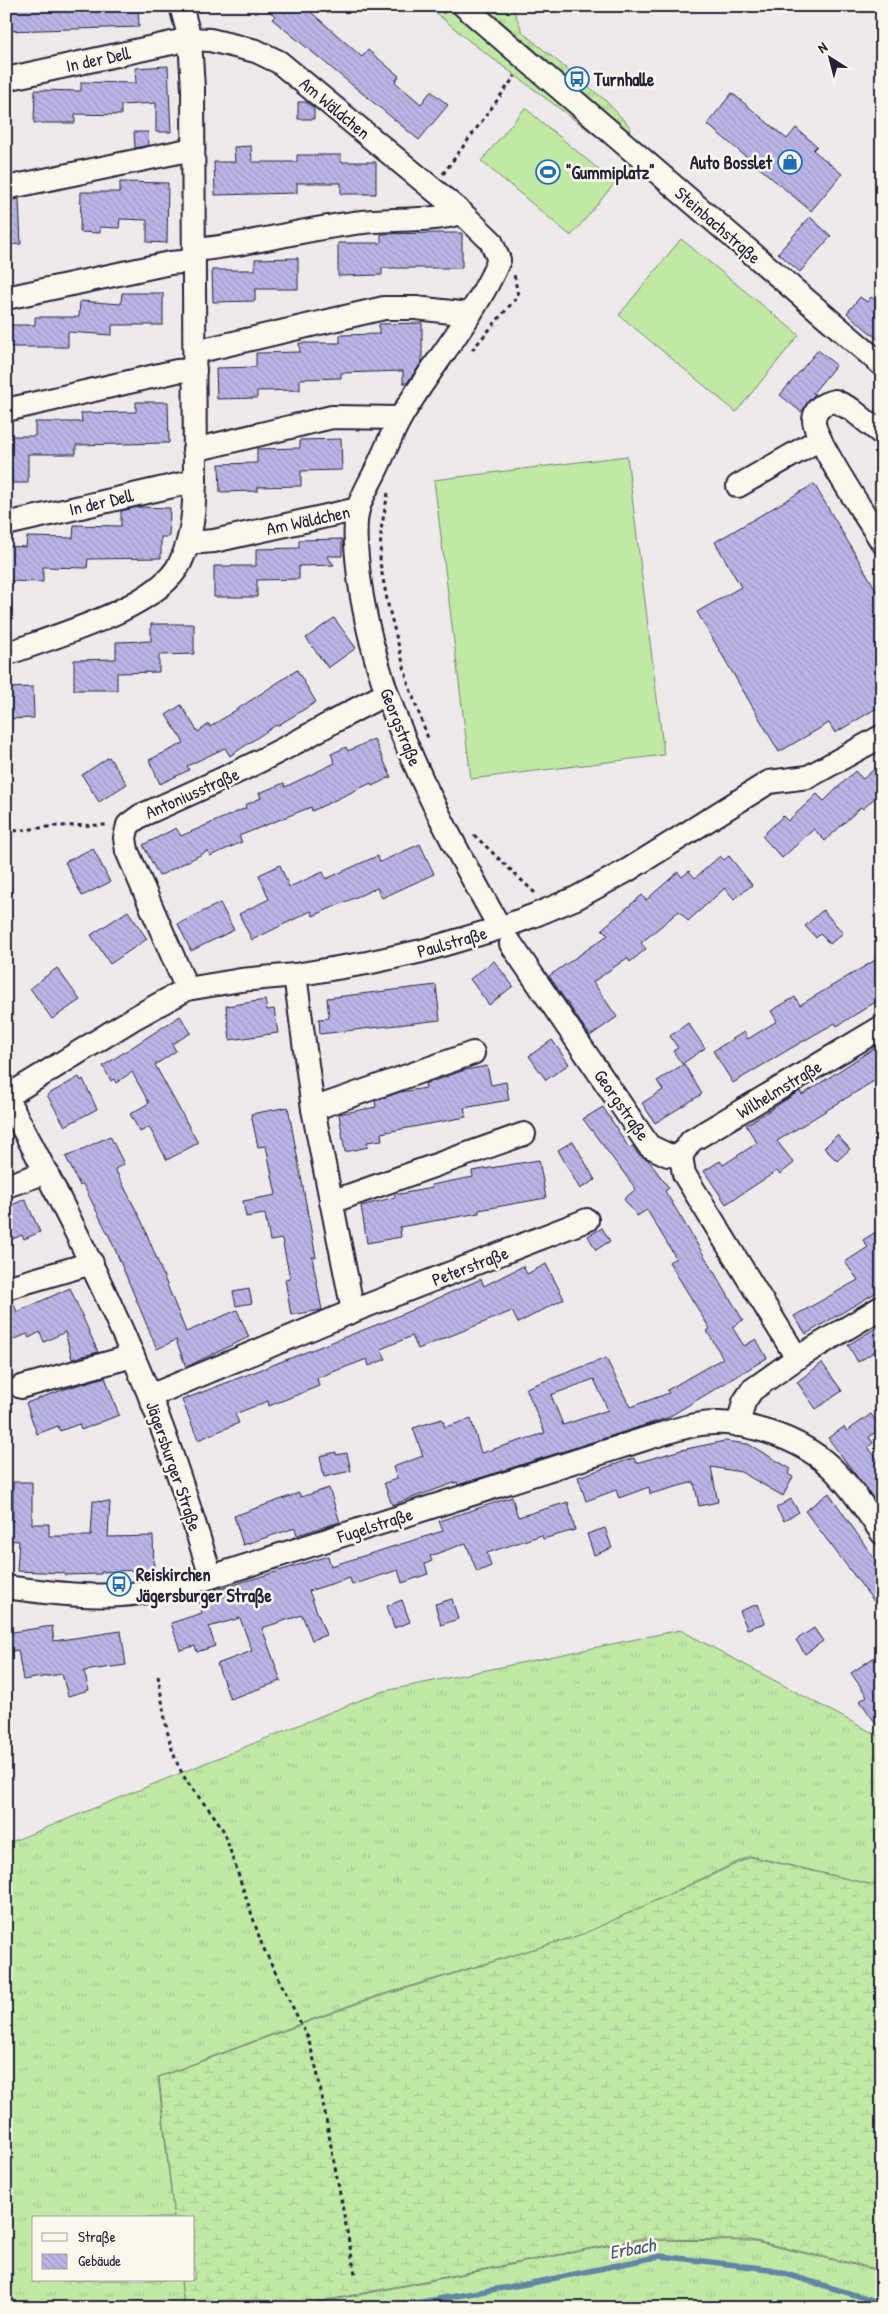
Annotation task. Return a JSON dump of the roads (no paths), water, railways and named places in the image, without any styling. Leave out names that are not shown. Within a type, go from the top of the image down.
[{"type":"street","points":[[6,654],[106,617],[135,603],[165,582],[179,565],[188,543],[193,516],[195,481],[193,149],[190,39],[181,6]]},
{"type":"street","name":"Steinbachstraße","points":[[464,6],[882,365]]},
{"type":"street","name":"In der Dell","points":[[6,79],[190,39]]},
{"type":"street","name":"Am Wäldchen","points":[[188,543],[214,541],[358,509],[400,418],[469,314],[499,260],[491,241],[462,213],[279,62],[256,51],[210,40],[190,39]]},
{"type":"street","points":[[6,188],[193,149]]},
{"type":"street","points":[[6,298],[170,263],[220,248],[348,224],[440,219],[462,213]]},
{"type":"street","points":[[6,410],[177,371],[195,361],[384,308],[416,308],[469,314]]},
{"type":"street","points":[[882,434],[851,409],[835,400],[824,403],[817,410],[814,425],[820,439],[882,542]]},
{"type":"street","points":[[194,450],[332,417],[400,418]]},
{"type":"street","points":[[738,486],[820,439]]},
{"type":"street","name":"In der Dell","points":[[6,524],[195,481]]},
{"type":"street","name":"Georgstraße","points":[[358,509],[357,558],[362,598],[373,651],[387,694],[418,770],[450,840],[505,936],[649,1146],[668,1155],[681,1156]]},
{"type":"street","name":"Antoniusstraße","points":[[187,989],[127,852],[125,838],[128,825],[140,816],[236,774],[296,743],[354,708],[387,694]]},
{"type":"street","name":"Paulstraße","points":[[6,1097],[136,1017],[187,989],[241,980],[295,975],[505,936],[628,870],[769,782],[808,777],[882,736]]},
{"type":"street","points":[[295,975],[313,1109],[353,1312]]},
{"type":"street","name":"Wilhelmstraße","points":[[681,1156],[691,1141],[882,1027]]},
{"type":"street","points":[[313,1109],[473,1053]]},
{"type":"street","name":"Jägersburger Straße","points":[[6,1097],[47,1172],[92,1264],[133,1356],[150,1396],[211,1577]]},
{"type":"street","points":[[331,1202],[524,1134]]},
{"type":"street","points":[[681,1156],[684,1174],[797,1358]]},
{"type":"street","points":[[6,1186],[47,1172]]},
{"type":"street","name":"Peterstraße","points":[[150,1396],[353,1312],[587,1220]]},
{"type":"street","points":[[6,1288],[92,1264]]},
{"type":"street","points":[[738,1424],[744,1402],[752,1390],[797,1358],[882,1307]]},
{"type":"street","points":[[21,1387],[133,1356]]},
{"type":"street","name":"Fugelstraße","points":[[6,1587],[70,1595],[112,1595],[140,1593],[211,1577],[648,1438],[689,1426],[714,1422],[738,1424],[787,1438],[805,1446],[834,1469],[856,1496],[882,1534]]},
{"type":"waterway","name":"Erbach","points":[[386,2308],[532,2283],[661,2256],[769,2269],[882,2303]]},
{"type":"place","name":"Turnhalle","points":[[577,79]]},
{"type":"place","name":"Auto Bosslet","points":[[790,162]]},
{"type":"place","name":"\"Gummiplatz\"","points":[[548,172]]},
{"type":"place","name":"Reiskirchen Jägersburger Straße","points":[[119,1584]]}]
